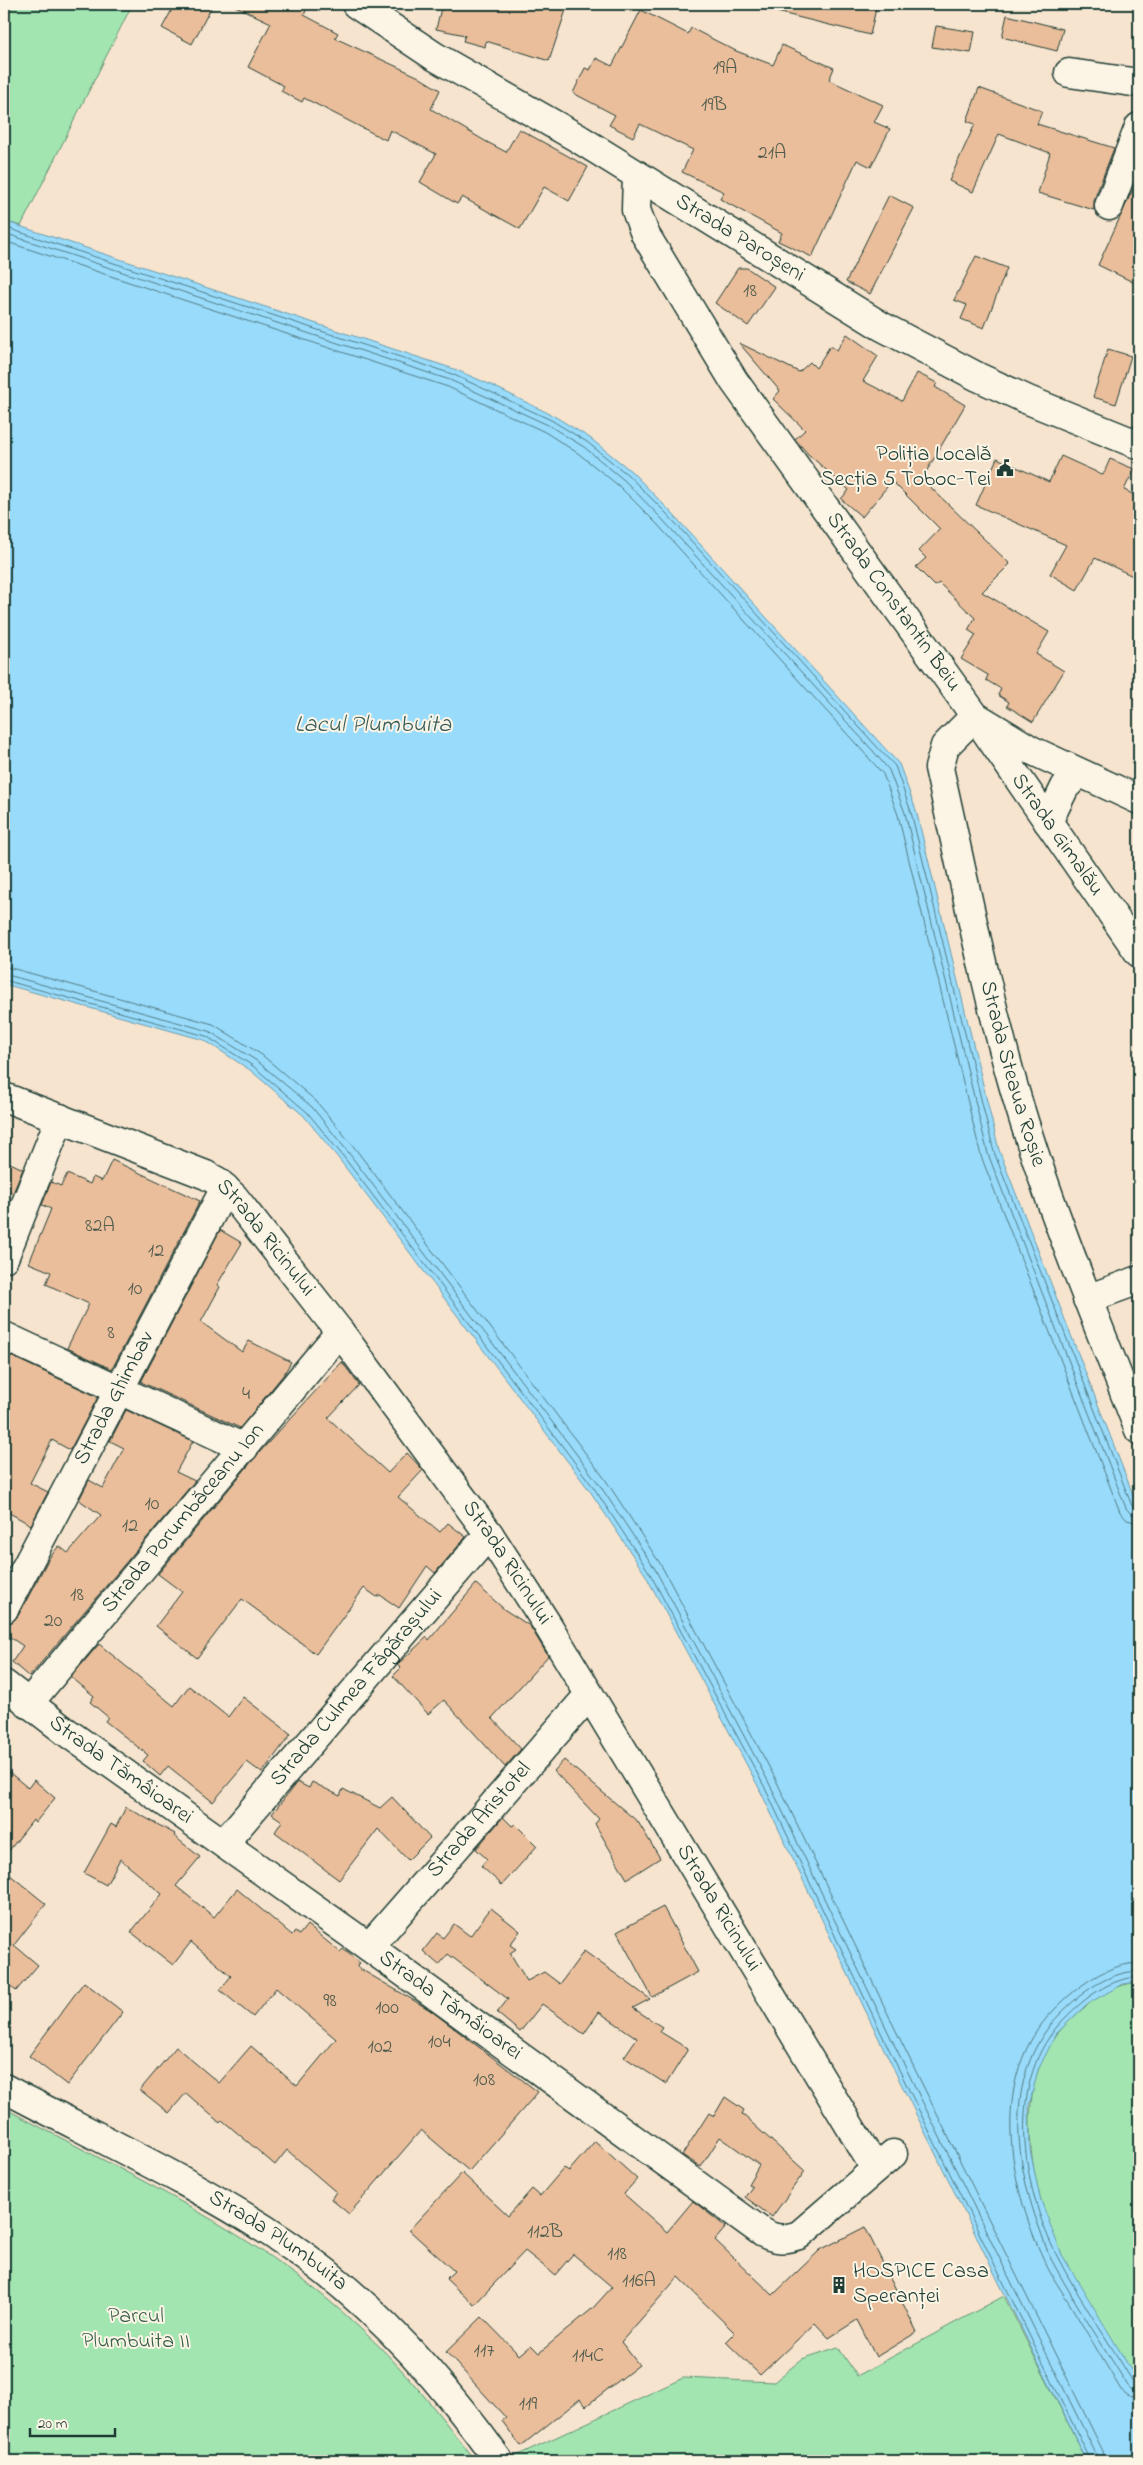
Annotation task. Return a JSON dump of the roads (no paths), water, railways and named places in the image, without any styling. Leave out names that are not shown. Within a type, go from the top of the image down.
[{"type":"street","name":"Strada Paroșeni","points":[[356,4],[434,56],[637,175],[827,295],[924,349],[1028,400],[1139,445]]},
{"type":"street","points":[[1070,74],[1139,82]]},
{"type":"street","points":[[1109,206],[1139,128]]},
{"type":"street","name":"Strada Constantin Beiu","points":[[637,175],[636,210],[645,234],[734,381],[975,716],[1031,750],[1139,800]]},
{"type":"street","name":"Strada Gimalău","points":[[975,716],[1139,953]]},
{"type":"street","name":"Strada Steaua Roșie","points":[[975,716],[945,746],[939,768],[1012,1082],[1056,1215],[1139,1430]]},
{"type":"street","points":[[1048,822],[1055,804],[1065,788],[1079,773]]},
{"type":"street","name":"Strada Ricinului","points":[[4,1096],[199,1172],[225,1188],[340,1332],[489,1534],[884,2161]]},
{"type":"street","points":[[4,1258],[60,1118]]},
{"type":"street","name":"Strada Ghimbav","points":[[4,1609],[225,1188]]},
{"type":"street","points":[[1087,1299],[1139,1280]]},
{"type":"street","name":"Strada Porumbăceanu Ion","points":[[28,1704],[340,1332]]},
{"type":"street","points":[[4,1336],[117,1391],[244,1448]]},
{"type":"street","name":"Strada Culmea Făgărașului","points":[[224,1843],[489,1534]]},
{"type":"street","name":"Strada Tămâioarei","points":[[4,1684],[28,1704],[369,1947],[748,2224],[774,2239],[785,2240],[799,2235],[884,2161]]},
{"type":"street","name":"Strada Aristotel","points":[[369,1947],[589,1695]]},
{"type":"street","name":"Strada Plumbuita","points":[[4,2088],[215,2199],[287,2243],[361,2302],[414,2355],[459,2408],[499,2461]]},
{"type":"water","name":"Lacul Plumbuita","points":[[4,221],[454,369],[554,416],[590,438],[631,471],[670,511],[899,764],[916,810],[999,1150],[1139,1510],[1139,1982],[1123,1984],[1087,2004],[1056,2034],[1038,2070],[1029,2106],[1030,2150],[1040,2198],[1061,2253],[1139,2383],[1139,2461],[1087,2461],[881,2043],[758,1786],[645,1574],[590,1491],[339,1159],[304,1116],[250,1070],[204,1040],[4,984]]},
{"type":"place","name":"Poliția Locală Secția 5 Toboc-Tei","points":[[1005,468]]},
{"type":"place","name":"HOSPICE Casa Speranței","points":[[839,2285]]},
{"type":"park label","name":"Parcul Plumbuita II","points":[[136,2330]]}]
